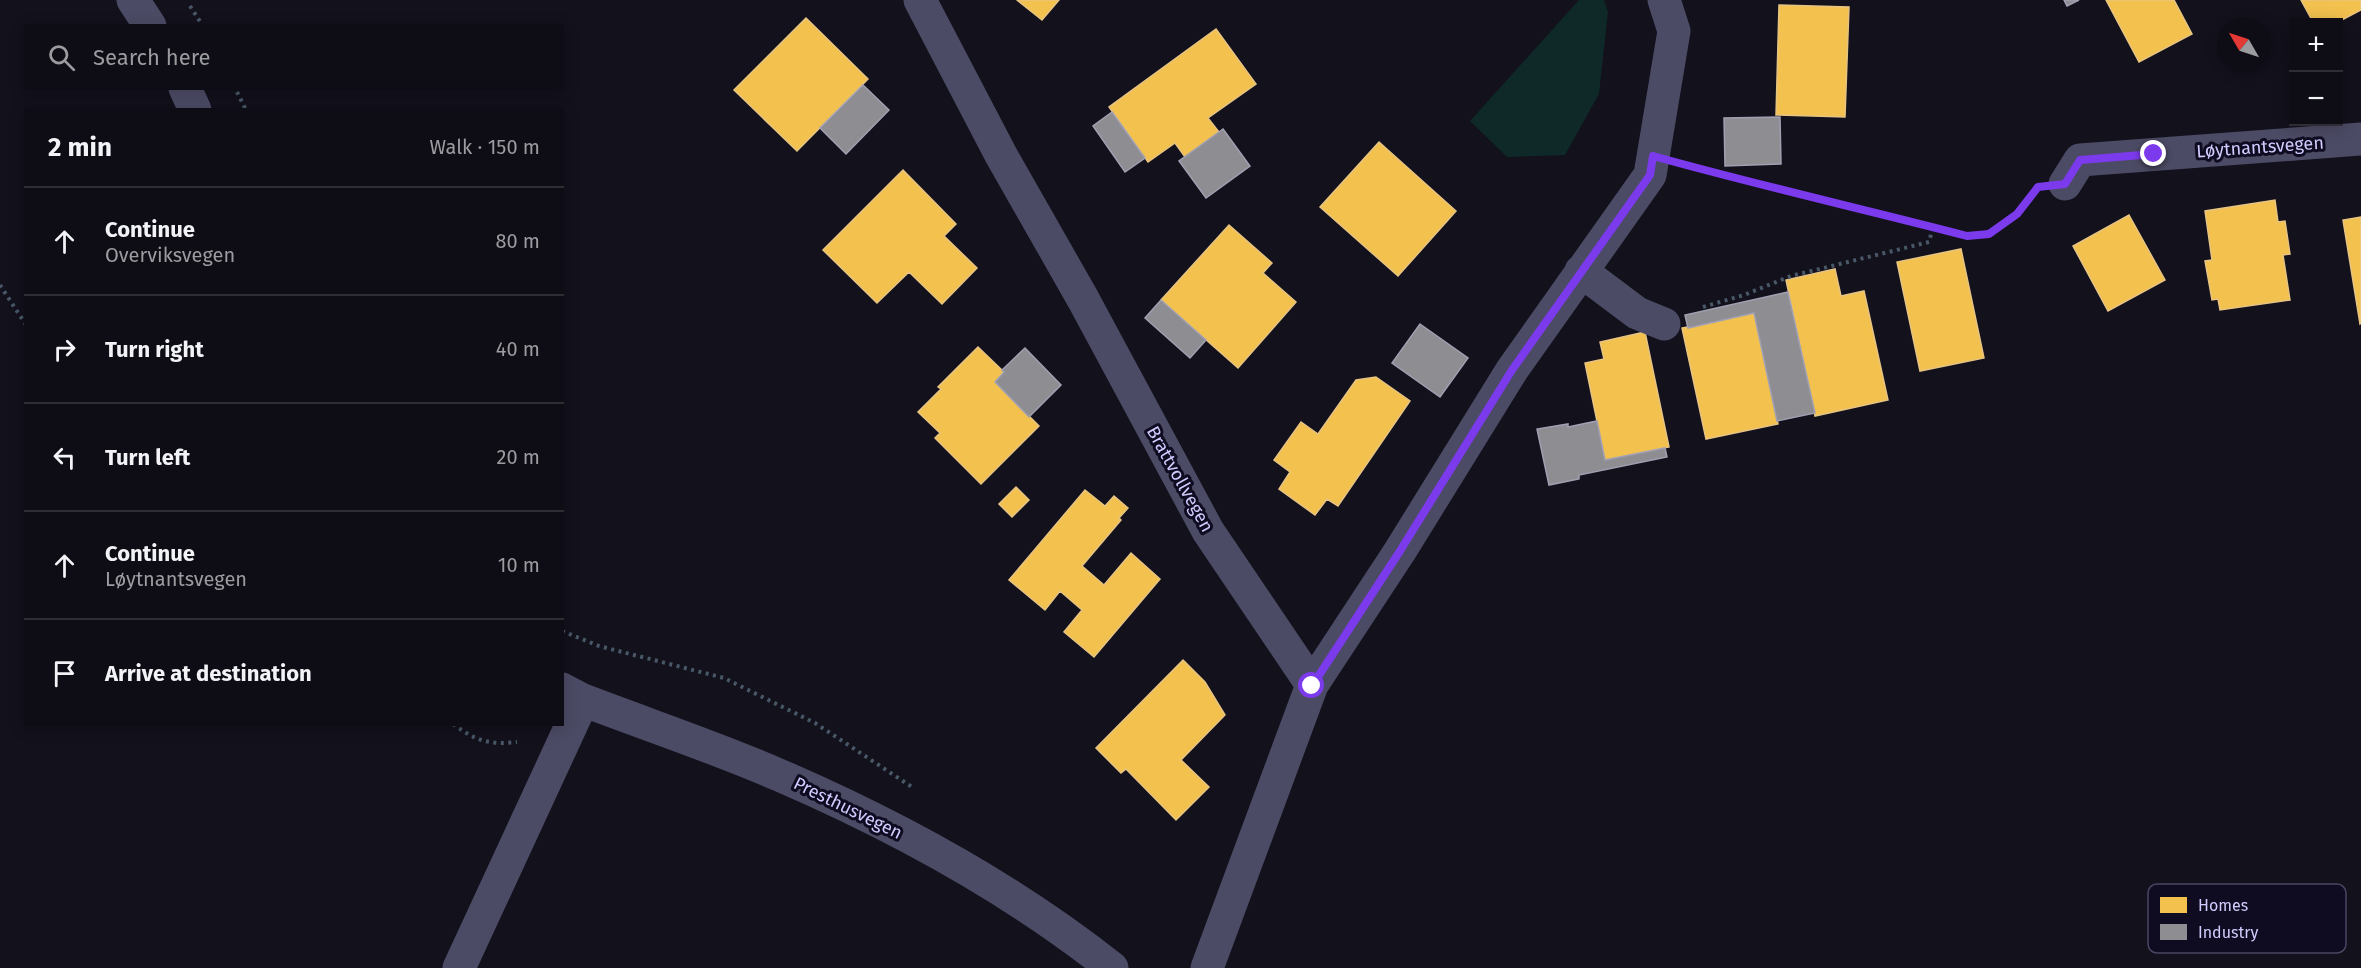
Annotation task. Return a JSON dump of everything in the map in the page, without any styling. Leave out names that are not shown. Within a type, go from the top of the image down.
[{"type":"street","points":[[133,0],[149,24]]},
{"type":"street","name":"Brattvollvegen","points":[[920,0],[1001,155],[1083,299],[1208,531],[1312,686]]},
{"type":"street","points":[[1208,968],[1312,686],[1400,551],[1512,370],[1650,175],[1674,31],[1664,0]]},
{"type":"street","points":[[186,90],[194,108]]},
{"type":"street","name":"Løytnantsvegen","points":[[2065,184],[2080,160],[2361,139]]},
{"type":"street","points":[[1581,271],[1637,313],[1664,324]]},
{"type":"street","points":[[564,724],[573,703]]},
{"type":"street","name":"Presthusvegen","points":[[573,703],[778,774],[904,835],[985,879],[1074,938],[1112,968]]},
{"type":"street","points":[[459,968],[563,726]]},
{"type":"path","points":[[187,0],[202,24]]},
{"type":"path","points":[[236,90],[245,108]]},
{"type":"path","points":[[1653,156],[1756,185],[1827,200],[1967,236],[1989,234],[2017,214],[2038,187],[2065,184]]},
{"type":"path","points":[[1695,309],[1744,295],[1791,276],[1929,242],[1932,227]]},
{"type":"path","points":[[0,285],[24,322]]},
{"type":"path","points":[[456,726],[470,736],[494,744],[525,741],[544,726]]},
{"type":"green space","points":[[1579,0],[1604,0],[1608,12],[1599,94],[1565,155],[1507,157],[1470,121]]},
{"type":"building: Homes","points":[[1017,0],[1059,0],[1042,20]]},
{"type":"building: Homes","points":[[2106,0],[2174,0],[2192,34],[2139,62]]},
{"type":"building: Homes","points":[[2301,0],[2361,0],[2361,10],[2343,19],[2311,18]]},
{"type":"building: Homes","points":[[1779,5],[1849,7],[1845,117],[1776,115]]},
{"type":"building: Homes","points":[[806,18],[868,79],[797,151],[734,90]]},
{"type":"building: Homes","points":[[1216,29],[1256,84],[1208,118],[1219,132],[1185,157],[1175,143],[1148,162],[1109,107]]},
{"type":"building: Homes","points":[[1379,142],[1456,211],[1398,276],[1320,207]]},
{"type":"building: Homes","points":[[903,170],[956,224],[944,236],[977,268],[942,304],[909,272],[877,303],[823,250]]},
{"type":"building: Homes","points":[[2275,200],[2278,222],[2285,221],[2290,254],[2283,255],[2290,300],[2220,310],[2218,299],[2212,300],[2205,261],[2212,260],[2205,211]]},
{"type":"building: Homes","points":[[2129,215],[2165,280],[2108,311],[2073,246]]},
{"type":"building: Homes","points":[[2361,217],[2361,323],[2360,324],[2343,220]]},
{"type":"building: Homes","points":[[1229,225],[1272,263],[1263,273],[1296,302],[1238,368],[1161,300]]},
{"type":"building: Homes","points":[[1961,249],[1984,358],[1920,371],[1897,262]]},
{"type":"building: Homes","points":[[1835,269],[1841,296],[1864,291],[1888,400],[1815,416],[1786,280]]},
{"type":"building: Homes","points":[[1754,313],[1778,424],[1706,439],[1682,328]]},
{"type":"building: Homes","points":[[1645,332],[1669,447],[1605,460],[1585,363],[1604,359],[1600,342]]},
{"type":"building: Homes","points":[[978,347],[1004,372],[995,382],[1039,426],[981,484],[935,438],[940,433],[918,412],[941,389],[938,387]]},
{"type":"building: Homes","points":[[1376,377],[1410,401],[1338,506],[1327,499],[1315,515],[1279,489],[1290,472],[1274,460],[1301,422],[1318,434],[1356,380]]},
{"type":"building: Homes","points":[[1016,487],[1029,500],[1012,517],[999,504]]},
{"type":"building: Homes","points":[[1085,490],[1105,506],[1114,496],[1128,508],[1119,518],[1121,520],[1082,566],[1104,585],[1131,553],[1160,579],[1094,657],[1064,632],[1082,610],[1060,591],[1045,610],[1009,580]]},
{"type":"building: Homes","points":[[1183,660],[1205,682],[1225,715],[1181,760],[1209,787],[1176,820],[1126,769],[1121,773],[1096,748]]},
{"type":"building: Industry","points":[[2064,0],[2079,0],[2067,6]]},
{"type":"building: Industry","points":[[863,85],[889,110],[846,154],[820,128]]},
{"type":"building: Industry","points":[[1112,112],[1145,158],[1125,172],[1093,126]]},
{"type":"building: Industry","points":[[1780,117],[1781,164],[1725,166],[1724,118]]},
{"type":"building: Industry","points":[[1223,129],[1250,166],[1206,198],[1179,161]]},
{"type":"building: Industry","points":[[1788,292],[1815,413],[1777,421],[1754,313],[1688,328],[1685,315]]},
{"type":"building: Industry","points":[[1161,300],[1206,340],[1190,358],[1145,318]]},
{"type":"building: Industry","points":[[1420,324],[1468,358],[1440,397],[1392,363]]},
{"type":"building: Industry","points":[[1025,348],[1061,385],[1029,417],[995,382],[1004,372],[1002,370]]},
{"type":"building: Industry","points":[[1597,421],[1605,460],[1665,448],[1667,457],[1579,475],[1579,479],[1549,485],[1537,429],[1568,424],[1568,427]]},
{"type":"route","points":[[1312,686],[1400,551],[1512,370],[1650,175],[1653,156],[1756,185],[1827,200],[1967,236],[1989,234],[2017,214],[2038,187],[2065,184],[2080,160],[2154,154]]}]
